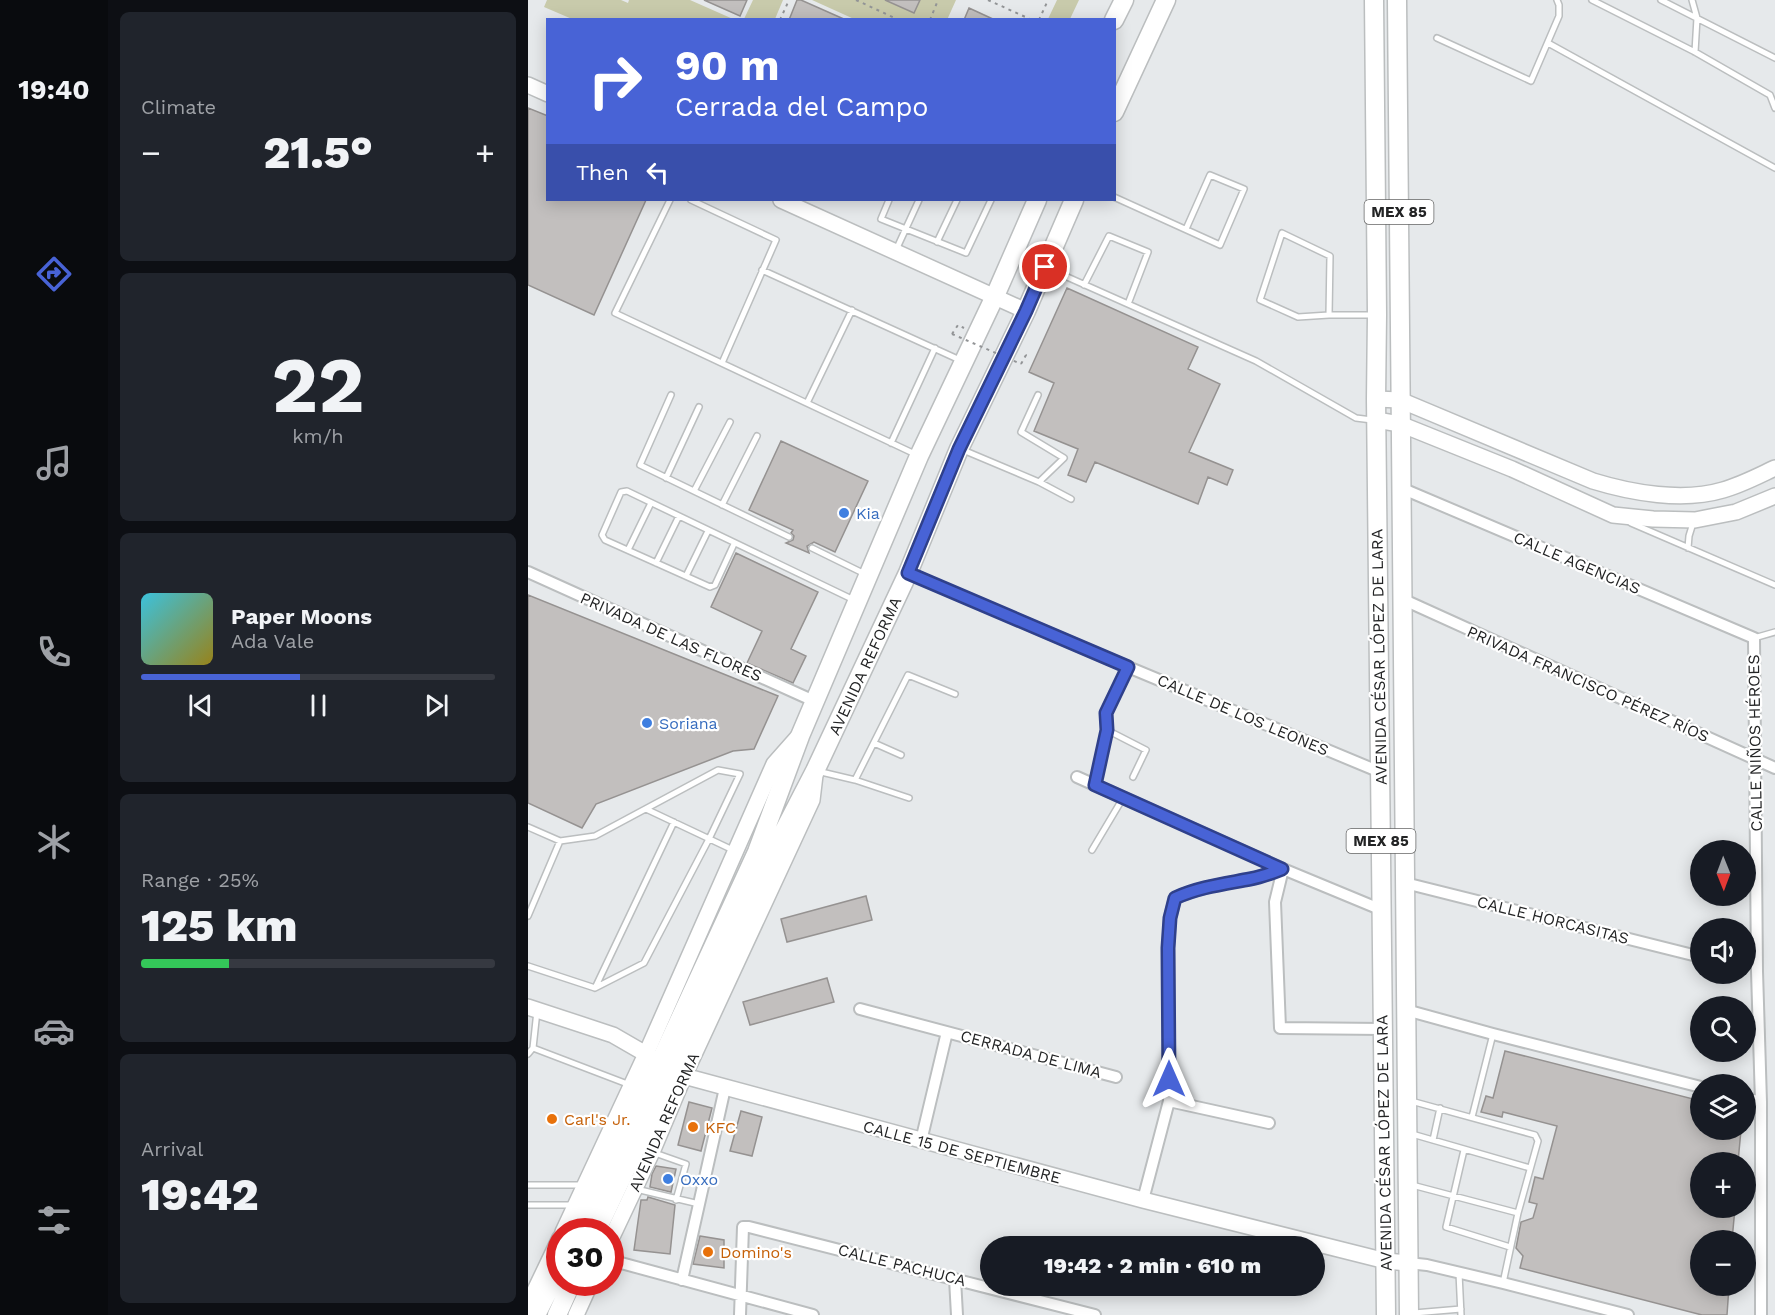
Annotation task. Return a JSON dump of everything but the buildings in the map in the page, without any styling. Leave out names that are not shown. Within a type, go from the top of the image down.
[{"type":"main road","points":[[1116,108],[1166,0]]},
{"type":"main road","name":"AVENIDA CÉSAR LÓPEZ DE LARA","points":[[1374,0],[1376,420],[1386,1315]]},
{"type":"main road","name":"AVENIDA CÉSAR LÓPEZ DE LARA","points":[[1397,0],[1409,1314]]},
{"type":"main road","name":"AVENIDA REFORMA","points":[[602,1218],[757,852],[814,701],[919,456],[964,362],[1036,201]]},
{"type":"main road","name":"AVENIDA REFORMA","points":[[584,1218],[666,1065],[815,771],[908,573],[959,449],[1026,311],[1074,201]]},
{"type":"main road","points":[[536,1315],[546,1295]]},
{"type":"main road","points":[[557,1315],[566,1296]]},
{"type":"street","points":[[528,85],[546,93]]},
{"type":"street","points":[[783,201],[1026,311]]},
{"type":"street","points":[[1376,399],[1400,400],[1593,481],[1623,490],[1696,495],[1722,490],[1775,468]]},
{"type":"street","points":[[1376,420],[1400,424],[1512,469],[1613,515],[1695,520],[1736,512],[1775,496]]},
{"type":"street","points":[[1512,469],[1521,451]]},
{"type":"street","name":"CALLE AGENCIAS","points":[[1401,488],[1754,638]]},
{"type":"street","name":"PRIVADA DE LAS FLORES","points":[[528,572],[814,701]]},
{"type":"street","name":"CALLE DE LOS LEONES","points":[[908,573],[1380,772]]},
{"type":"street","name":"PRIVADA FRANCISCO PÉREZ RÍOS","points":[[1402,599],[1775,768]]},
{"type":"street","name":"CALLE NIÑOS HÉROES","points":[[1752,918],[1755,759],[1754,638]]},
{"type":"street","name":"AVENIDA REFORMA","points":[[621,1218],[652,1152],[666,1065],[736,852],[774,764],[800,736]]},
{"type":"street","points":[[1077,777],[1282,869],[1382,910]]},
{"type":"street","points":[[1282,869],[1275,902],[1280,1028],[1383,1029]]},
{"type":"street","points":[[1143,1200],[1169,1101],[1168,948],[1170,918],[1175,898],[1190,891],[1251,879],[1282,869]]},
{"type":"street","name":"CALLE HORCASITAS","points":[[1405,883],[1690,954]]},
{"type":"street","name":"CALLE NIÑOS HÉROES","points":[[1752,984],[1761,1102],[1761,1315]]},
{"type":"street","name":"CALLE 15 DE SEPTIEMBRE","points":[[532,1008],[613,1035],[666,1065],[725,1088],[1143,1200],[1386,1261],[1408,1263]]},
{"type":"street","name":"CERRADA DE LIMA","points":[[860,1009],[1116,1077]]},
{"type":"street","points":[[1406,1010],[1690,1084]]},
{"type":"street","name":"CERRADA DE LIMA","points":[[921,1141],[946,1032]]},
{"type":"street","name":"AVENIDA REFORMA","points":[[569,1218],[631,1086],[666,1065]]},
{"type":"street","points":[[682,1280],[725,1088]]},
{"type":"street","points":[[1169,1101],[1269,1123]]},
{"type":"street","points":[[1756,1101],[1761,1102]]},
{"type":"street","name":"CALLE PACHUCA","points":[[740,1296],[743,1227],[749,1227],[1095,1315]]},
{"type":"street","points":[[1408,1263],[1427,1265],[1628,1315]]},
{"type":"street","points":[[624,1264],[813,1315]]},
{"type":"street","points":[[528,1305],[546,1267]]},
{"type":"street","points":[[955,1279],[957,1315]]},
{"type":"street","points":[[576,1315],[585,1296]]},
{"type":"street","points":[[740,1296],[740,1315]]},
{"type":"lane","points":[[1437,38],[1531,81],[1559,16],[1557,0]]},
{"type":"lane","points":[[1592,0],[1695,52],[1770,95],[1775,108]]},
{"type":"lane","points":[[1661,0],[1775,58]]},
{"type":"lane","points":[[1692,0],[1697,18],[1695,52]]},
{"type":"lane","points":[[1548,43],[1775,168]]},
{"type":"lane","points":[[1116,197],[1186,229],[1221,245],[1244,189],[1210,175],[1186,229]]},
{"type":"lane","points":[[670,201],[615,313],[919,456]]},
{"type":"lane","points":[[694,201],[776,240],[722,363]]},
{"type":"lane","points":[[889,201],[881,219],[966,253],[991,201]]},
{"type":"lane","points":[[895,251],[919,201]]},
{"type":"lane","points":[[937,242],[957,201]]},
{"type":"lane","points":[[1329,315],[1330,256],[1282,233],[1260,300],[1298,317],[1377,315]]},
{"type":"lane","points":[[1084,285],[1109,236],[1148,252],[1128,304]]},
{"type":"lane","points":[[1045,267],[1256,361],[1356,418],[1376,420]]},
{"type":"lane","points":[[762,270],[964,362]]},
{"type":"lane","points":[[807,403],[852,310]]},
{"type":"lane","points":[[891,443],[935,348]]},
{"type":"lane","points":[[1038,394],[1021,432],[1064,458],[1039,482]]},
{"type":"lane","points":[[671,395],[639,465],[789,537]]},
{"type":"lane","points":[[666,478],[699,407]]},
{"type":"lane","points":[[694,491],[730,422]]},
{"type":"lane","points":[[722,505],[757,436]]},
{"type":"lane","points":[[959,449],[1039,482],[1071,499]]},
{"type":"lane","points":[[734,544],[715,585],[710,587],[605,540],[602,535],[621,492],[627,491],[857,602]]},
{"type":"lane","points":[[628,550],[651,503]]},
{"type":"lane","points":[[1613,515],[1775,585]]},
{"type":"lane","points":[[656,563],[679,516]]},
{"type":"lane","points":[[1688,548],[1689,536],[1695,520]]},
{"type":"lane","points":[[686,576],[708,531]]},
{"type":"lane","points":[[812,548],[868,576]]},
{"type":"lane","points":[[1754,638],[1775,632]]},
{"type":"lane","points":[[1095,785],[1107,730],[1106,713],[1128,667]]},
{"type":"lane","points":[[855,780],[908,675],[955,694]]},
{"type":"lane","points":[[1107,730],[1146,750],[1133,777]]},
{"type":"lane","points":[[874,743],[900,755]]},
{"type":"lane","points":[[528,828],[560,841],[595,836],[718,771],[740,774],[644,963],[595,988],[528,966]]},
{"type":"lane","points":[[815,771],[855,780],[909,798]]},
{"type":"lane","points":[[1092,850],[1123,798]]},
{"type":"lane","points":[[646,809],[736,852]]},
{"type":"lane","points":[[595,988],[674,822]]},
{"type":"lane","points":[[528,916],[560,841]]},
{"type":"lane","points":[[528,1054],[532,1048],[532,1008]]},
{"type":"lane","points":[[1472,1117],[1493,1034]]},
{"type":"lane","points":[[532,1048],[631,1086]]},
{"type":"lane","points":[[1407,1100],[1535,1135],[1538,1141],[1518,1213],[1503,1283]]},
{"type":"lane","points":[[1433,1140],[1440,1108]]},
{"type":"lane","points":[[1407,1132],[1530,1168]]},
{"type":"lane","points":[[1464,1149],[1446,1227],[1510,1247]]},
{"type":"lane","points":[[652,1152],[686,1164],[676,1200]]},
{"type":"lane","points":[[1408,1183],[1518,1213]]},
{"type":"lane","points":[[528,1185],[584,1185]]},
{"type":"lane","points":[[634,1189],[699,1204]]},
{"type":"lane","points":[[528,1205],[575,1205]]},
{"type":"lane","points":[[1409,1314],[1461,1312],[1459,1273]]},
{"type":"path","points":[[781,18],[789,0]]},
{"type":"path","points":[[856,0],[895,18]]},
{"type":"path","points":[[931,18],[938,0]]},
{"type":"path","points":[[988,0],[1028,18]]},
{"type":"path","points":[[1040,18],[1048,0]]},
{"type":"path","points":[[964,328],[958,325],[952,334],[1021,364],[1026,355],[1023,353]]},
{"type":"green space","points":[[547,0],[621,0],[628,3],[629,0],[690,0],[731,18],[570,18],[544,7]]},
{"type":"green space","points":[[753,0],[783,0],[775,18],[744,18]]},
{"type":"green space","points":[[812,0],[956,0],[948,18],[852,18]]},
{"type":"green space","points":[[1057,0],[1079,0],[1070,18],[1048,18]]},
{"type":"place","name":"Kia","points":[[844,513]]},
{"type":"place","name":"Soriana","points":[[647,723]]},
{"type":"place","name":"Carl's Jr.","points":[[552,1119]]},
{"type":"place","name":"KFC","points":[[693,1127]]},
{"type":"place","name":"Oxxo","points":[[668,1179]]},
{"type":"place","name":"Domino's","points":[[708,1252]]},
{"type":"route","points":[[1045,267],[959,449],[908,573],[1128,667],[1106,713],[1107,730],[1095,785],[1282,869],[1251,879],[1190,891],[1175,898],[1170,918],[1168,948],[1169,1079]]}]
